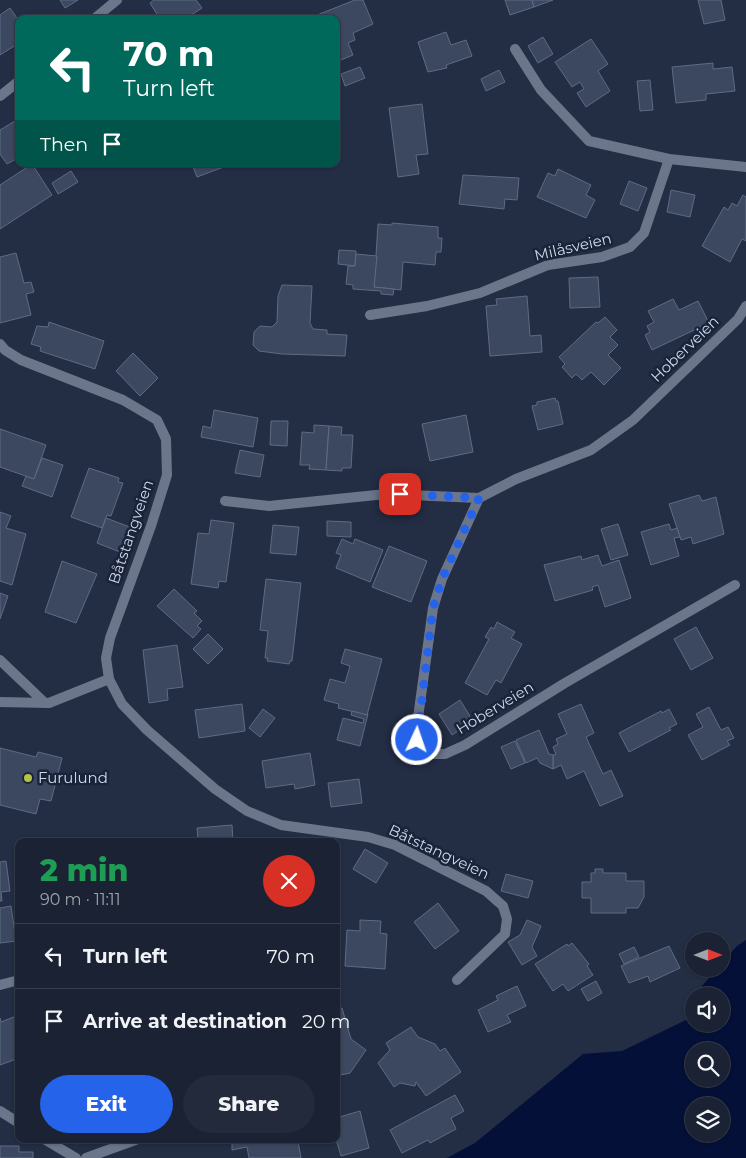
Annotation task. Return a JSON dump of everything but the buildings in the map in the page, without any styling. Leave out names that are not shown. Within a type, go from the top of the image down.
[{"type":"street","points":[[99,15],[117,0]]},
{"type":"street","points":[[515,50],[541,90],[589,141],[669,159],[746,166]]},
{"type":"street","points":[[0,96],[15,84]]},
{"type":"street","name":"Milåsveien","points":[[370,315],[427,306],[480,293],[548,265],[602,257],[630,247],[644,233],[669,159]]},
{"type":"street","name":"Hoberveien","points":[[735,585],[573,678],[465,745],[445,754],[425,752],[420,748],[417,740],[417,725],[433,608],[442,579],[479,498],[516,480],[591,450],[633,420],[738,319],[746,306]]},
{"type":"street","name":"Båtstangveien","points":[[0,344],[4,350],[21,360],[122,400],[158,420],[166,438],[167,475],[151,526],[110,638],[106,658],[109,679],[122,704],[147,730],[215,789],[247,811],[281,825],[368,836],[395,845],[458,875],[498,899],[503,906],[507,919],[508,928],[505,934],[457,980]]},
{"type":"street","points":[[225,501],[269,506],[386,494],[479,498]]},
{"type":"street","points":[[0,660],[44,703]]},
{"type":"street","points":[[0,702],[44,703],[58,701],[109,679]]},
{"type":"street","points":[[0,985],[15,981]]},
{"type":"street","points":[[0,1111],[15,1120]]},
{"type":"street","points":[[51,1143],[76,1158]]},
{"type":"street","points":[[86,1158],[127,1143]]},
{"type":"water","points":[[746,940],[746,1158],[447,1158],[475,1143],[583,1054],[622,1051],[685,1020],[685,1032],[730,1032],[730,987],[702,987],[709,978],[730,978],[730,954]]},
{"type":"place","name":"Furulund","points":[[28,778]]},
{"type":"route","points":[[400,494],[479,498],[468,525],[452,555],[433,608],[428,631],[417,725],[417,740]]}]
